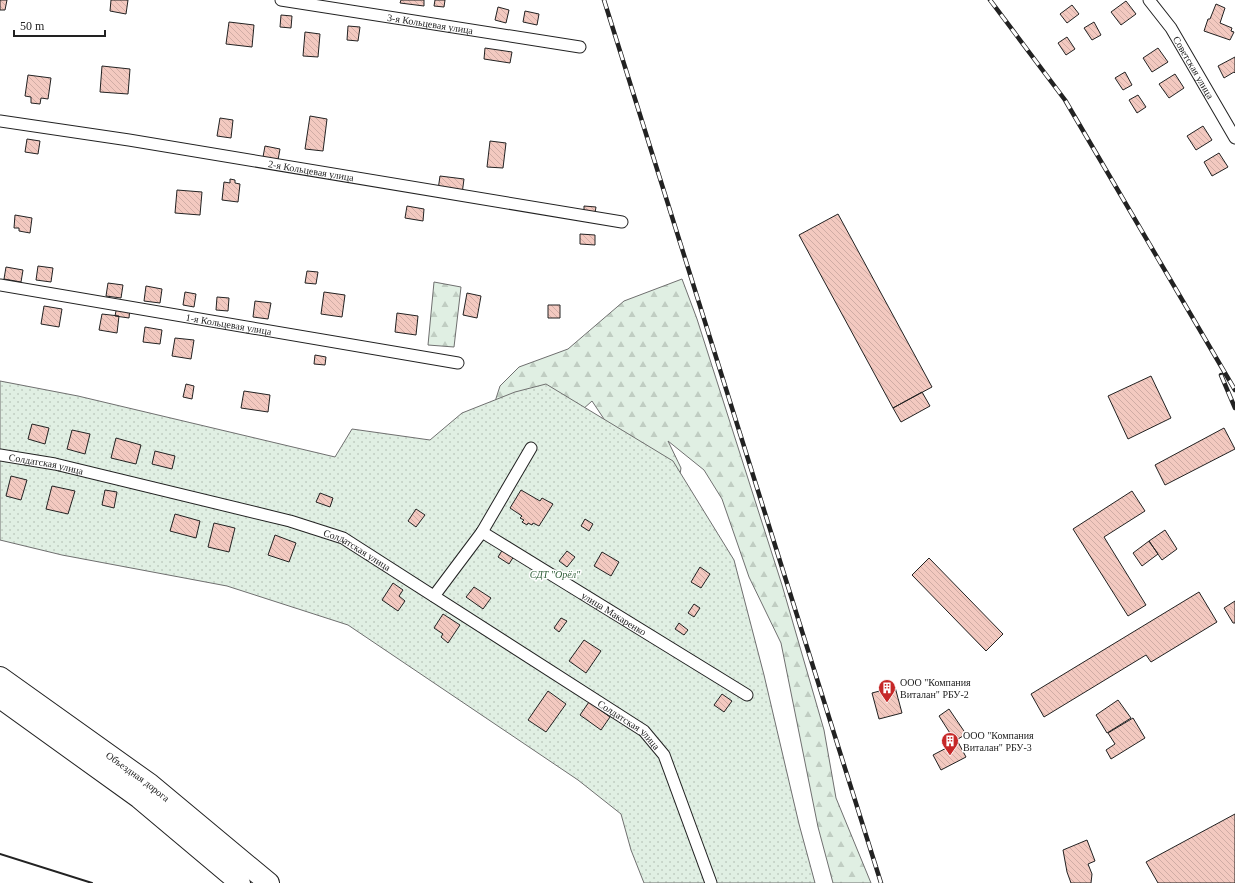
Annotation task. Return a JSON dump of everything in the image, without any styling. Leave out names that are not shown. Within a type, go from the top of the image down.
[{"type":"highway","name":"Объездная дорога","points":[[0,677],[150,784],[269,883]]},
{"type":"highway","name":"Объездная дорога","points":[[0,698],[139,798],[240,883]]},
{"type":"street","name":"3-я Кольцевая улица","points":[[281,0],[580,47]]},
{"type":"street","name":"Советская улица","points":[[1149,0],[1171,28],[1235,138]]},
{"type":"street","name":"2-я Кольцевая улица","points":[[0,121],[129,140],[622,222]]},
{"type":"street","name":"1-я Кольцевая улица","points":[[0,285],[458,363]]},
{"type":"street","points":[[434,596],[482,532],[531,448]]},
{"type":"street","name":"Солдатская улица","points":[[0,455],[55,464],[290,521],[343,538],[644,732],[664,755],[711,883]]},
{"type":"street","name":"улица Макаренко","points":[[482,532],[747,695]]},
{"type":"green space","points":[[682,279],[697,319],[782,585],[824,730],[836,798],[871,883],[833,883],[818,827],[781,643],[749,577],[722,499],[704,470],[668,441],[681,468],[671,529],[616,437],[592,401],[551,438],[492,411],[500,386],[519,367],[568,349],[624,301]]},
{"type":"green space","points":[[434,282],[461,287],[454,347],[428,345]]},
{"type":"green space","name":"СДТ \"Орёл\"","points":[[0,381],[78,396],[335,457],[352,429],[430,440],[462,413],[515,392],[546,384],[673,461],[734,560],[815,883],[644,883],[631,850],[621,814],[578,780],[348,625],[227,586],[62,555],[0,540]]},
{"type":"building","points":[[0,0],[7,0],[5,10],[0,10]]},
{"type":"building","points":[[111,0],[128,0],[126,14],[110,11]]},
{"type":"building","points":[[401,0],[424,0],[424,6],[400,3]]},
{"type":"building","points":[[435,0],[445,0],[444,7],[434,6]]},
{"type":"building","points":[[1126,1],[1136,14],[1121,25],[1111,12]]},
{"type":"building","points":[[1216,4],[1225,8],[1220,23],[1232,28],[1231,31],[1234,32],[1230,40],[1204,31],[1208,19],[1210,19]]},
{"type":"building","points":[[1072,5],[1079,14],[1067,23],[1060,14]]},
{"type":"building","points":[[498,7],[509,10],[506,23],[495,20]]},
{"type":"building","points":[[525,11],[539,14],[537,25],[523,22]]},
{"type":"building","points":[[281,15],[292,16],[291,28],[280,27]]},
{"type":"building","points":[[229,22],[254,25],[252,47],[226,44]]},
{"type":"building","points":[[1094,22],[1101,35],[1092,40],[1084,28]]},
{"type":"building","points":[[348,26],[360,27],[358,41],[347,40]]},
{"type":"building","points":[[305,32],[320,34],[318,57],[303,56]]},
{"type":"building","points":[[1067,37],[1075,49],[1066,55],[1058,43]]},
{"type":"building","points":[[485,48],[512,52],[510,63],[484,59]]},
{"type":"building","points":[[1158,48],[1168,62],[1152,72],[1143,58]]},
{"type":"building","points":[[1235,57],[1235,73],[1234,72],[1224,78],[1218,66]]},
{"type":"building","points":[[102,66],[130,69],[128,94],[100,92]]},
{"type":"building","points":[[1125,72],[1132,85],[1123,90],[1115,78]]},
{"type":"building","points":[[1175,74],[1184,88],[1169,98],[1159,84]]},
{"type":"building","points":[[28,75],[51,78],[48,99],[41,98],[40,104],[31,103],[31,97],[25,96]]},
{"type":"building","points":[[1138,95],[1146,107],[1137,113],[1129,100]]},
{"type":"building","points":[[310,116],[327,119],[323,151],[305,149]]},
{"type":"building","points":[[220,118],[233,120],[231,138],[217,136]]},
{"type":"building","points":[[1203,126],[1212,140],[1196,150],[1187,136]]},
{"type":"building","points":[[27,139],[40,141],[38,154],[25,152]]},
{"type":"building","points":[[490,141],[506,143],[503,168],[487,167]]},
{"type":"building","points":[[265,146],[280,149],[278,160],[263,157]]},
{"type":"building","points":[[1219,153],[1228,167],[1212,176],[1204,162]]},
{"type":"building","points":[[440,176],[464,179],[462,194],[438,190]]},
{"type":"building","points":[[230,179],[235,180],[235,183],[240,184],[238,202],[222,200],[224,182],[230,183]]},
{"type":"building","points":[[177,190],[202,192],[200,215],[175,213]]},
{"type":"building","points":[[407,206],[424,209],[423,221],[405,218]]},
{"type":"building","points":[[584,206],[596,207],[595,213],[584,212]]},
{"type":"building","points":[[838,214],[932,387],[893,408],[799,235]]},
{"type":"building","points":[[15,215],[32,218],[30,233],[19,231],[19,228],[14,228]]},
{"type":"building","points":[[580,234],[595,235],[595,245],[580,244]]},
{"type":"building","points":[[38,266],[53,268],[51,282],[36,280]]},
{"type":"building","points":[[6,267],[23,270],[21,282],[4,279]]},
{"type":"building","points":[[307,271],[318,272],[316,284],[305,283]]},
{"type":"building","points":[[108,283],[123,285],[121,298],[106,296]]},
{"type":"building","points":[[146,286],[162,289],[160,303],[144,301]]},
{"type":"building","points":[[185,292],[196,294],[194,307],[183,305]]},
{"type":"building","points":[[324,292],[345,295],[342,317],[321,314]]},
{"type":"building","points":[[467,293],[481,296],[477,318],[463,315]]},
{"type":"building","points":[[217,297],[229,298],[228,311],[216,310]]},
{"type":"building","points":[[255,301],[271,303],[268,319],[253,317]]},
{"type":"building","points":[[548,305],[560,305],[560,318],[548,318]]},
{"type":"building","points":[[44,306],[62,309],[59,327],[41,324]]},
{"type":"building","points":[[117,306],[130,308],[129,318],[115,316]]},
{"type":"building","points":[[397,313],[418,316],[416,335],[395,332]]},
{"type":"building","points":[[102,314],[119,316],[117,333],[99,330]]},
{"type":"building","points":[[145,327],[162,330],[160,344],[143,342]]},
{"type":"building","points":[[175,338],[194,340],[191,359],[172,356]]},
{"type":"building","points":[[315,355],[326,357],[325,365],[314,364]]},
{"type":"building","points":[[1151,376],[1171,418],[1128,439],[1108,396]]},
{"type":"building","points":[[186,384],[194,386],[192,399],[183,397]]},
{"type":"building","points":[[244,391],[270,395],[268,412],[241,408]]},
{"type":"building","points":[[922,392],[930,406],[901,422],[893,408]]},
{"type":"building","points":[[32,424],[49,428],[45,444],[28,439]]},
{"type":"building","points":[[1224,428],[1235,449],[1165,485],[1155,465]]},
{"type":"building","points":[[72,430],[90,434],[85,454],[67,449]]},
{"type":"building","points":[[116,438],[141,445],[136,464],[111,458]]},
{"type":"building","points":[[155,451],[175,456],[172,469],[152,464]]},
{"type":"building","points":[[11,476],[27,480],[21,500],[6,496]]},
{"type":"building","points":[[52,486],[75,491],[68,514],[46,509]]},
{"type":"building","points":[[105,490],[117,492],[114,508],[102,505]]},
{"type":"building","points":[[521,490],[540,501],[542,498],[553,504],[539,526],[533,523],[532,525],[528,523],[527,525],[522,522],[524,520],[520,518],[522,516],[510,508]]},
{"type":"building","points":[[1132,491],[1145,511],[1104,537],[1146,605],[1128,616],[1073,529]]},
{"type":"building","points":[[320,493],[333,498],[330,507],[316,502]]},
{"type":"building","points":[[416,509],[425,515],[416,527],[408,521]]},
{"type":"building","points":[[175,514],[200,521],[196,538],[170,531]]},
{"type":"building","points":[[585,519],[593,524],[589,531],[581,526]]},
{"type":"building","points":[[214,523],[235,528],[229,552],[208,547]]},
{"type":"building","points":[[1165,530],[1177,549],[1162,560],[1149,541]]},
{"type":"building","points":[[275,535],[296,543],[289,562],[268,555]]},
{"type":"building","points":[[1149,541],[1158,554],[1142,566],[1133,553]]},
{"type":"building","points":[[503,549],[514,556],[509,564],[498,557]]},
{"type":"building","points":[[567,551],[575,557],[567,567],[559,561]]},
{"type":"building","points":[[602,552],[619,562],[611,576],[594,566]]},
{"type":"building","points":[[929,558],[1003,634],[986,651],[912,575]]},
{"type":"building","points":[[700,567],[710,574],[701,588],[691,582]]},
{"type":"building","points":[[393,583],[403,590],[399,596],[405,601],[398,611],[382,600]]},
{"type":"building","points":[[474,587],[491,598],[483,609],[466,597]]},
{"type":"building","points":[[1199,592],[1217,622],[1151,662],[1146,655],[1044,717],[1031,694]]},
{"type":"building","points":[[1235,601],[1235,623],[1233,623],[1224,608]]},
{"type":"building","points":[[694,604],[700,608],[694,617],[688,613]]},
{"type":"building","points":[[443,614],[460,625],[448,643],[441,637],[443,634],[434,628]]},
{"type":"building","points":[[561,618],[567,621],[559,632],[554,628]]},
{"type":"building","points":[[679,623],[688,630],[684,635],[675,629]]},
{"type":"building","points":[[584,640],[601,651],[586,673],[569,661]]},
{"type":"building","name":"ООО \"Компания Виталан\" РБУ-2","points":[[895,687],[902,713],[879,719],[872,693]]},
{"type":"building","points":[[548,691],[566,704],[546,732],[528,720]]},
{"type":"building","points":[[722,694],[732,701],[724,712],[714,705]]},
{"type":"building","points":[[1118,700],[1131,718],[1107,733],[1096,715]]},
{"type":"building","points":[[589,702],[610,717],[601,730],[580,715]]},
{"type":"building","points":[[949,709],[966,734],[955,741],[939,716]]},
{"type":"building","points":[[1133,718],[1145,738],[1111,759],[1106,750],[1115,744],[1108,733]]},
{"type":"building","name":"ООО \"Компания Виталан\" РБУ-3","points":[[958,742],[966,757],[941,770],[933,755]]},
{"type":"building","points":[[1235,814],[1235,883],[1158,883],[1146,862]]},
{"type":"building","points":[[1087,840],[1095,861],[1088,864],[1092,874],[1091,883],[1071,883],[1067,872],[1063,850]]},
{"type":"railway","points":[[604,0],[881,883]]},
{"type":"railway","points":[[990,0],[1065,100],[1235,390]]},
{"type":"railway","points":[[1221,375],[1235,408]]},
{"type":"wall","points":[[0,854],[92,883]]},
{"type":"place","name":"ООО \"Компания Виталан\" РБУ-2","points":[[887,703]]},
{"type":"place","name":"ООО \"Компания Виталан\" РБУ-3","points":[[950,756]]}]
